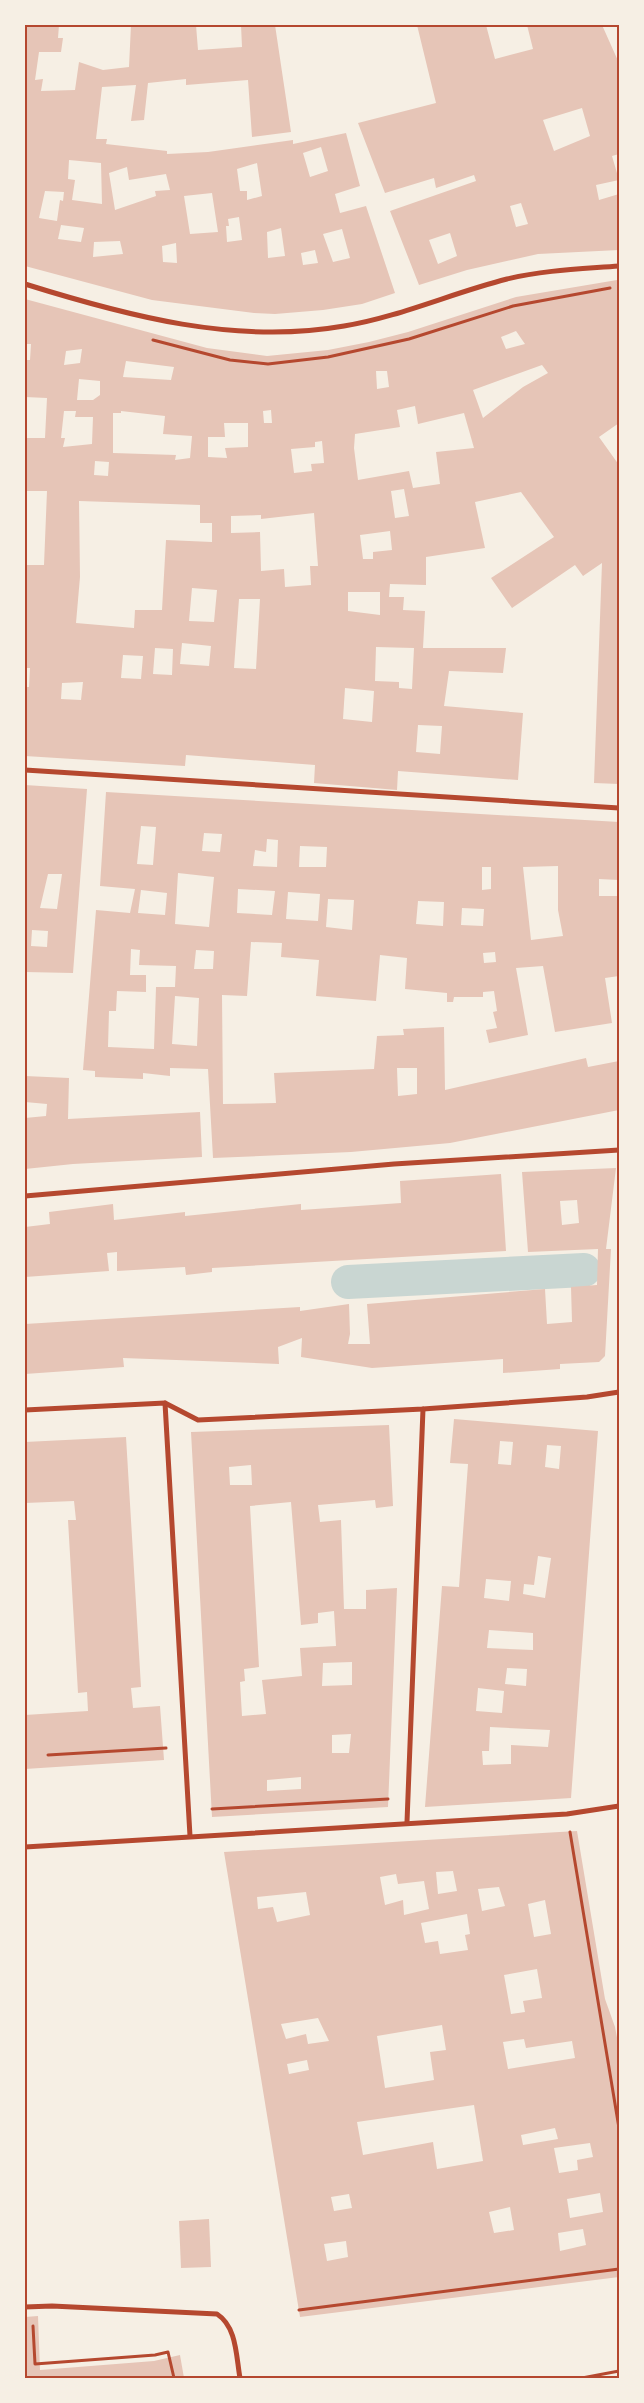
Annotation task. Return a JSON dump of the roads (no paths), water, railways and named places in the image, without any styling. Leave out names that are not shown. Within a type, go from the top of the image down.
[{"type":"street","points":[[25,284],[83,302],[149,318],[240,331],[278,332],[345,326],[506,279],[543,272],[619,266]]},
{"type":"street","points":[[25,770],[619,808]]},
{"type":"street","points":[[25,1196],[394,1164],[619,1150]]},
{"type":"street","points":[[25,1410],[165,1403],[198,1420],[423,1409],[619,1392]]},
{"type":"street","points":[[165,1403],[190,1836]]},
{"type":"street","points":[[407,1822],[423,1409]]},
{"type":"street","points":[[25,1847],[407,1822],[567,1814],[619,1806]]},
{"type":"street","points":[[25,2307],[52,2306],[217,2314],[226,2320],[231,2329],[240,2378]]},
{"type":"waterway","points":[[348,1282],[584,1270]]}]
